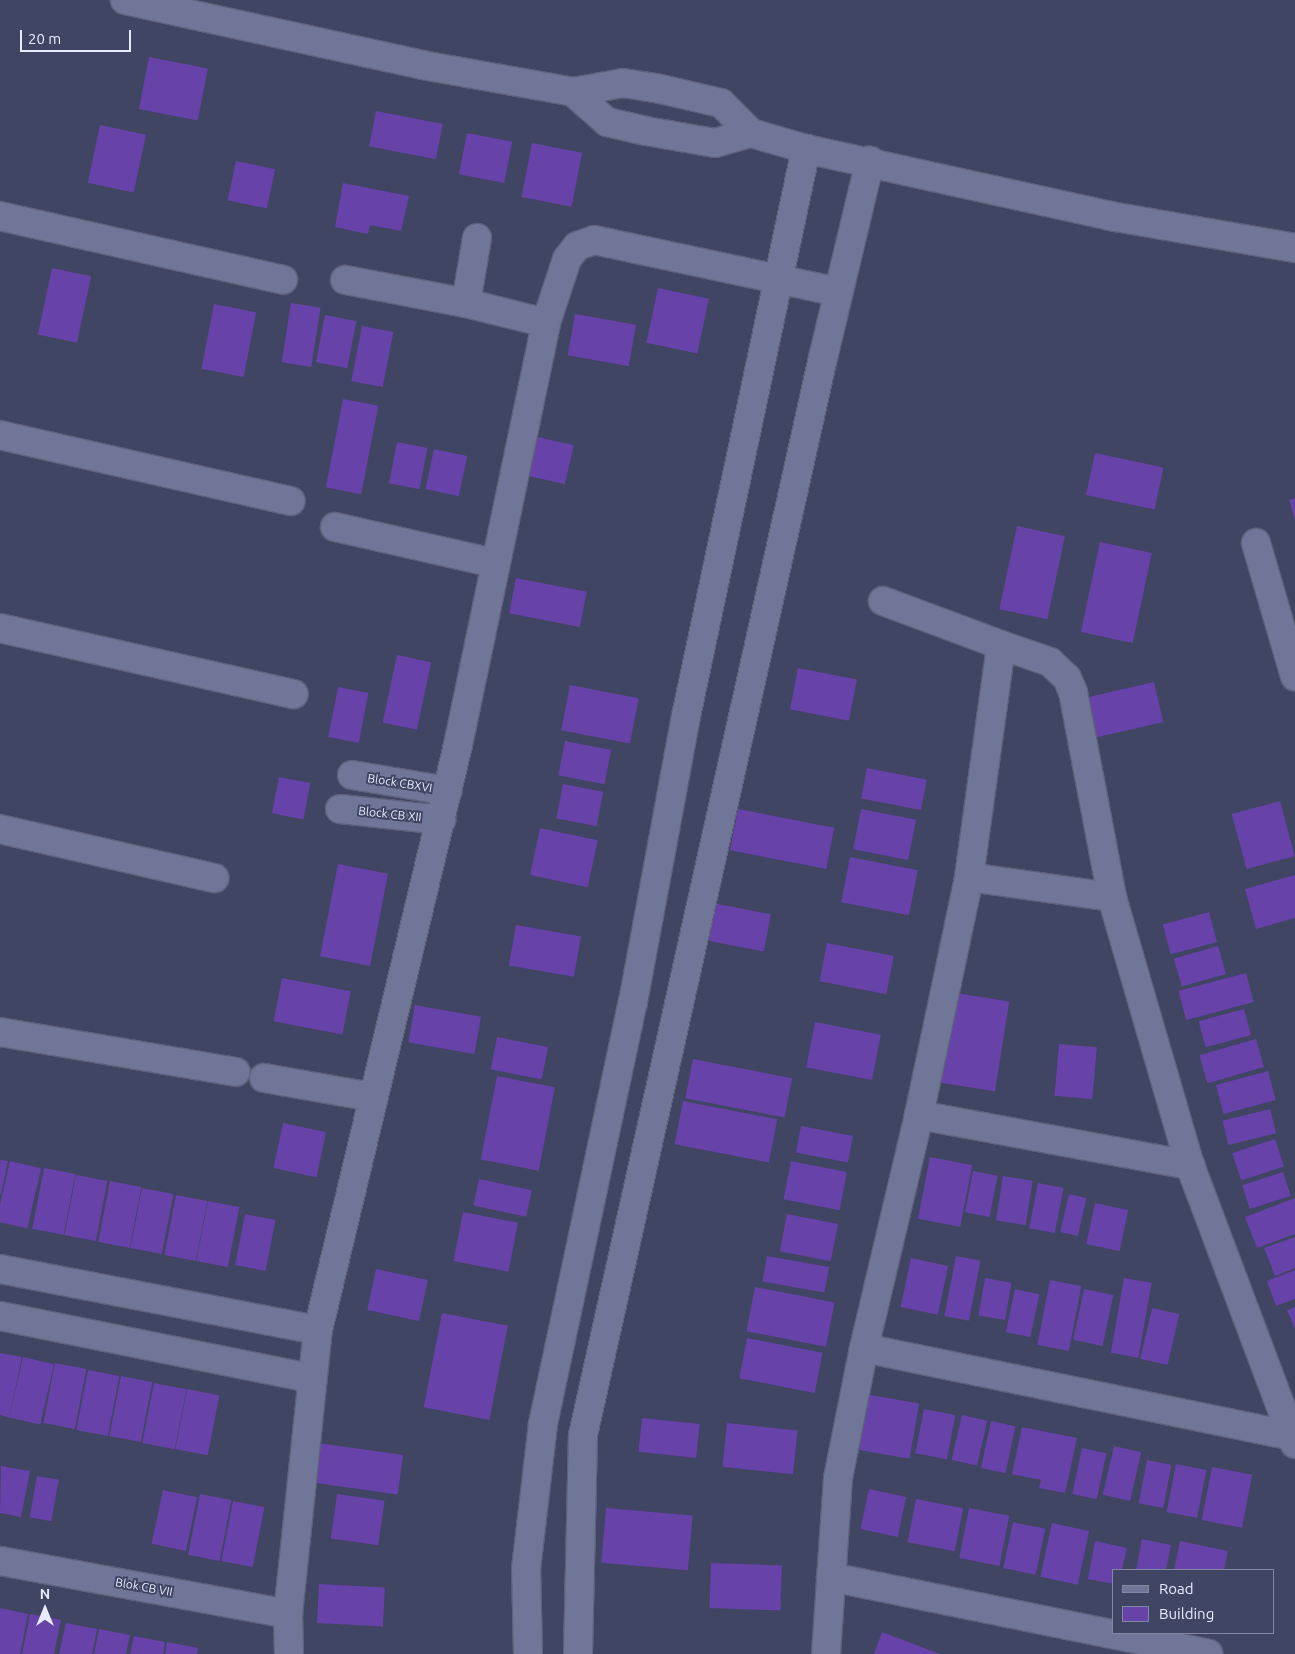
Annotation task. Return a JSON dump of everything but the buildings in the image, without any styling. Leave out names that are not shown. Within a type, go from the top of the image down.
[{"type":"street","points":[[125,0],[422,65],[573,92],[623,83],[656,88],[721,103],[751,134]]},
{"type":"street","points":[[573,92],[607,122],[646,131],[715,143],[751,134],[806,149],[870,161],[1110,216],[1295,248]]},
{"type":"street","points":[[528,1654],[526,1569],[543,1424],[632,1002],[686,716],[806,149]]},
{"type":"street","points":[[578,1654],[577,1611],[583,1435],[870,161]]},
{"type":"street","points":[[0,216],[283,280]]},
{"type":"street","points":[[466,302],[477,238]]},
{"type":"street","points":[[289,1654],[288,1614],[310,1378],[318,1330],[372,1097],[448,791],[494,563],[525,433],[546,323],[567,259],[578,246],[594,240],[839,292]]},
{"type":"street","points":[[344,280],[466,302],[546,323]]},
{"type":"street","points":[[0,435],[291,501]]},
{"type":"street","points":[[335,527],[494,563]]},
{"type":"street","points":[[1256,543],[1295,676]]},
{"type":"street","points":[[883,602],[1050,662],[1067,678],[1073,692],[1112,897],[1190,1165],[1293,1440]]},
{"type":"street","points":[[0,628],[294,694]]},
{"type":"street","points":[[826,1654],[838,1478],[864,1348],[919,1115],[970,877],[1001,645]]},
{"type":"street","name":"Block CBXVI","points":[[352,776],[448,791]]},
{"type":"street","name":"Block CB XII","points":[[340,809],[441,820]]},
{"type":"street","points":[[0,830],[214,878]]},
{"type":"street","points":[[970,877],[1112,897]]},
{"type":"street","points":[[0,1032],[236,1072]]},
{"type":"street","points":[[264,1078],[372,1097]]},
{"type":"street","points":[[919,1115],[1190,1165]]},
{"type":"street","points":[[0,1269],[318,1330]]},
{"type":"street","points":[[0,1316],[310,1378]]},
{"type":"street","points":[[864,1348],[1293,1440]]},
{"type":"street","points":[[543,1424],[583,1435]]},
{"type":"street","name":"Blok CB VII","points":[[0,1560],[288,1614]]},
{"type":"street","points":[[831,1577],[1208,1654]]}]
